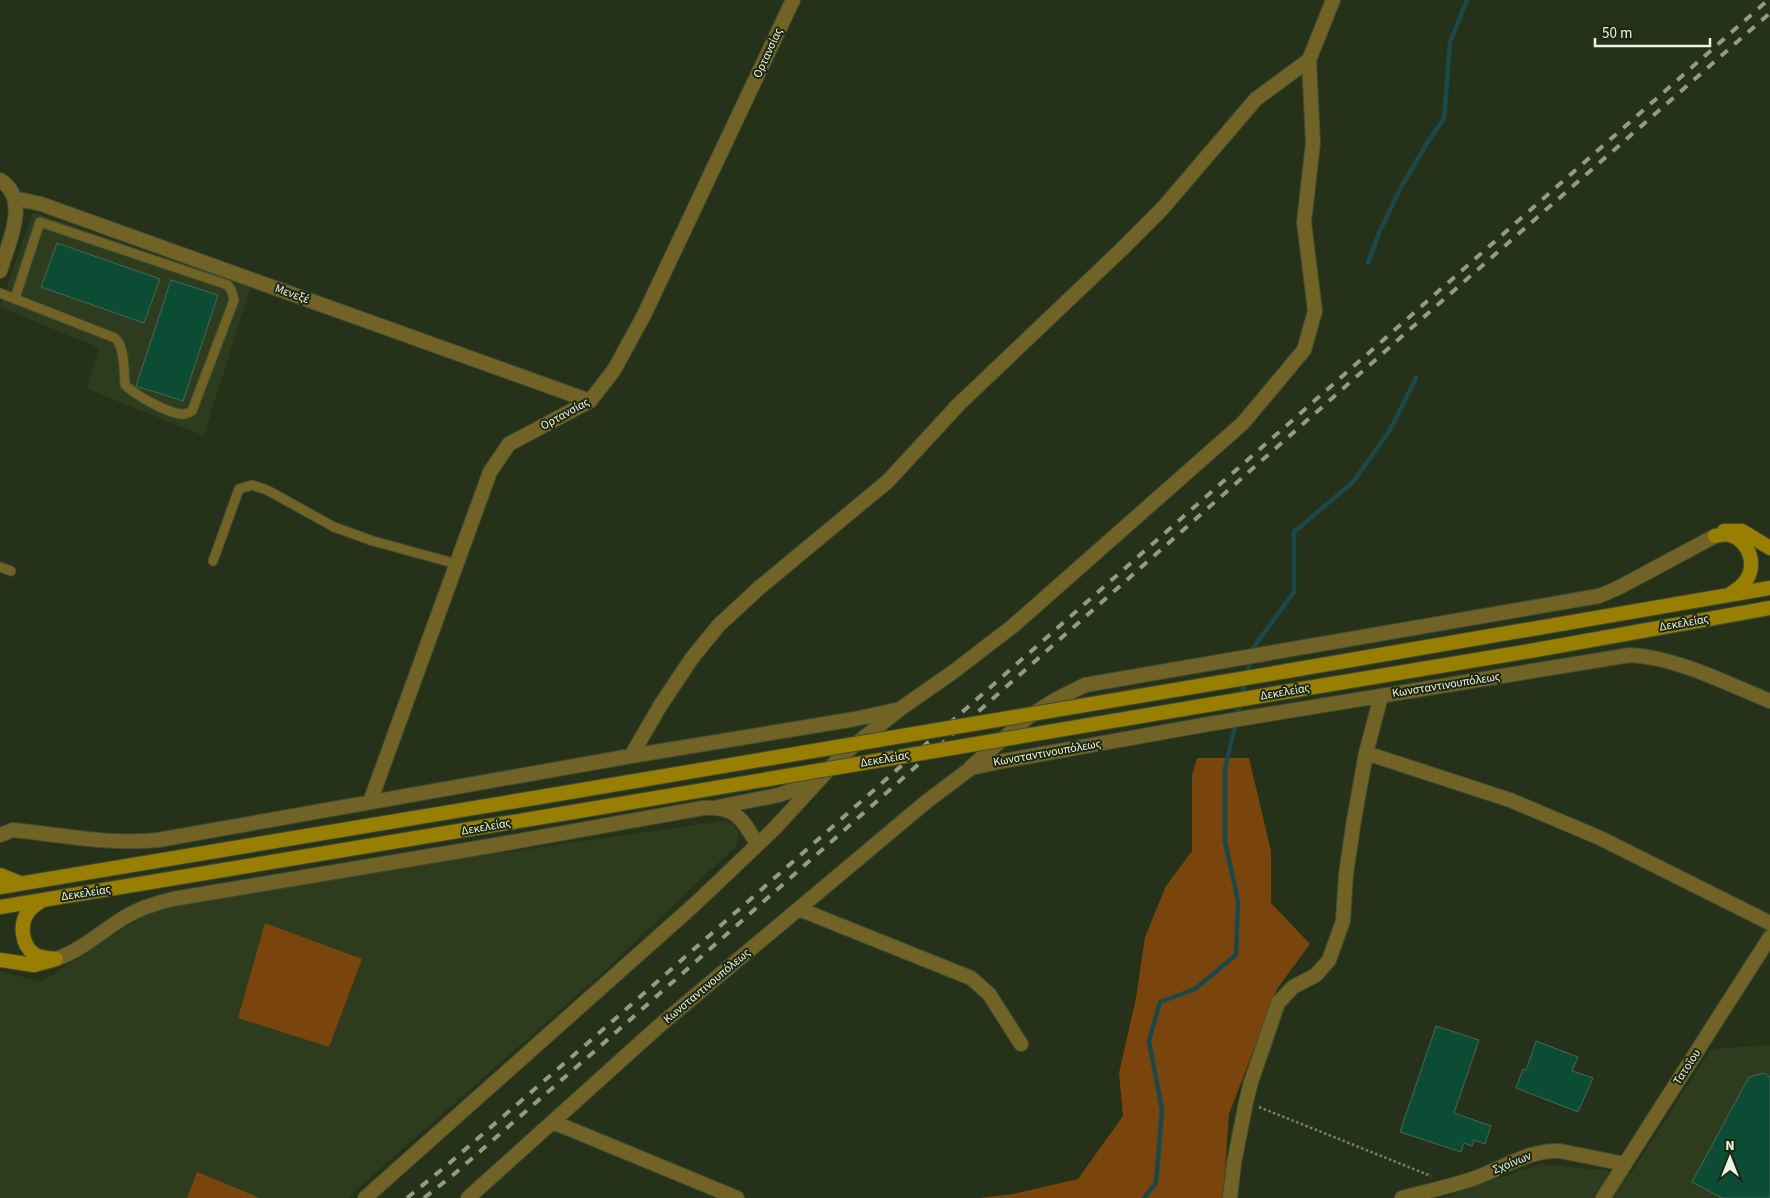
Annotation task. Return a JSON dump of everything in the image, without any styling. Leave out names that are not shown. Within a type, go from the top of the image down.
[{"type":"main road","points":[[1715,536],[1726,530],[1742,531],[1770,548]]},
{"type":"main road","points":[[1715,536],[1730,535],[1742,541],[1750,551],[1750,572],[1745,582],[1728,596]]},
{"type":"main road","name":"Δεκελείας","points":[[0,887],[1770,588]]},
{"type":"main road","name":"Δεκελείας","points":[[0,907],[1530,651],[1770,608]]},
{"type":"main road","points":[[0,875],[21,884]]},
{"type":"main road","points":[[41,901],[29,911],[24,920],[24,940],[34,954],[44,958],[56,959]]},
{"type":"main road","points":[[0,960],[34,965],[56,959]]},
{"type":"street","name":"Ορτανσίας","points":[[370,802],[490,472],[509,444],[590,401],[614,370],[644,314],[793,0]]},
{"type":"street","points":[[366,1198],[694,905],[774,829],[841,756],[900,709],[953,672],[1013,626],[1243,423],[1304,350],[1315,311],[1304,222],[1313,143],[1309,60],[1332,0]]},
{"type":"street","points":[[631,756],[660,706],[692,658],[719,626],[759,588],[888,481],[959,404],[1162,209],[1256,99],[1309,60]]},
{"type":"street","points":[[0,180],[11,191],[14,198],[16,216],[0,270]]},
{"type":"street","name":"Μενεξέ","points":[[14,198],[41,204],[590,401]]},
{"type":"street","points":[[970,768],[1027,718],[1055,700],[1085,686],[1599,596],[1618,588],[1715,536]]},
{"type":"street","name":"Κωνσταντινουπόλεως","points":[[468,1198],[659,1026],[926,802],[970,768],[1209,724],[1630,655],[1650,656],[1673,662],[1770,701]]},
{"type":"street","points":[[1230,1198],[1234,1163],[1246,1102],[1278,1003],[1293,987],[1316,975],[1329,960],[1343,920],[1346,874],[1354,820],[1366,753],[1381,696]]},
{"type":"street","points":[[0,835],[13,830],[109,842],[158,840],[631,756],[855,719],[900,709]]},
{"type":"street","points":[[1027,718],[1054,752]]},
{"type":"street","points":[[1366,753],[1519,804],[1600,838],[1770,923]]},
{"type":"street","points":[[56,959],[69,955],[126,916],[146,906],[172,899],[703,808],[718,807],[780,795],[818,781]]},
{"type":"street","points":[[718,807],[735,814],[744,823],[757,844]]},
{"type":"street","points":[[799,909],[971,978],[989,994],[1021,1044]]},
{"type":"street","name":"Τατοΐου","points":[[1603,1198],[1770,937]]},
{"type":"street","points":[[553,1122],[737,1198]]},
{"type":"street","name":"Σχοίνων","points":[[1402,1198],[1470,1180],[1536,1153],[1550,1150],[1624,1164]]},
{"type":"lane","points":[[0,293],[115,338],[119,341],[122,348],[126,385],[135,394],[149,402],[180,414],[192,411],[234,300],[228,285],[40,222],[15,298]]},
{"type":"lane","points":[[212,560],[239,489],[252,485],[267,490],[334,527],[373,541],[458,564]]},
{"type":"lane","points":[[0,567],[11,571]]},
{"type":"path","points":[[1246,1102],[1428,1174],[1450,1185]]},
{"type":"shaded area","points":[[33,212],[250,288],[204,436],[87,389],[99,348],[0,307]]},
{"type":"shaded area","points":[[1197,758],[1249,758],[1271,851],[1271,903],[1310,944],[1277,989],[1229,1114],[1223,1198],[979,1198],[1013,1194],[1078,1179],[1123,1116],[1119,1073],[1136,998],[1145,937],[1166,886],[1192,851],[1192,775]]},
{"type":"shaded area","points":[[723,821],[732,823],[739,834],[735,847],[603,972],[347,1198],[260,1198],[197,1173],[187,1198],[0,1198],[0,971],[41,982],[166,901]]},
{"type":"shaded area","points":[[265,923],[362,959],[329,1047],[238,1018]]},
{"type":"shaded area","points":[[1770,1045],[1770,1198],[1440,1198],[1541,1164],[1631,1173],[1711,1049]]},
{"type":"shaded area","points":[[197,1172],[260,1198],[187,1198]]},
{"type":"building","points":[[57,243],[160,279],[144,323],[41,287]]},
{"type":"building","points":[[171,280],[218,295],[183,401],[136,386]]},
{"type":"building","points":[[1436,1026],[1479,1040],[1454,1113],[1491,1126],[1485,1144],[1474,1140],[1472,1146],[1464,1143],[1461,1152],[1400,1132]]},
{"type":"building","points":[[1536,1041],[1578,1057],[1572,1071],[1593,1078],[1578,1112],[1516,1088],[1523,1069],[1526,1070]]},
{"type":"building","points":[[1764,1073],[1770,1077],[1770,1198],[1722,1198],[1692,1182],[1749,1077]]},
{"type":"waterway","points":[[1368,263],[1379,233],[1400,189],[1427,143],[1444,119],[1450,42],[1467,0]]},
{"type":"waterway","points":[[1144,1198],[1156,1183],[1162,1110],[1149,1041],[1160,1002],[1195,989],[1236,955],[1238,901],[1225,842],[1225,769],[1253,648],[1294,592],[1294,532],[1353,482],[1390,430],[1416,378]]},
{"type":"railway","points":[[407,1198],[590,1041],[1768,0]]},
{"type":"railway","points":[[424,1198],[597,1049],[1770,13]]}]
